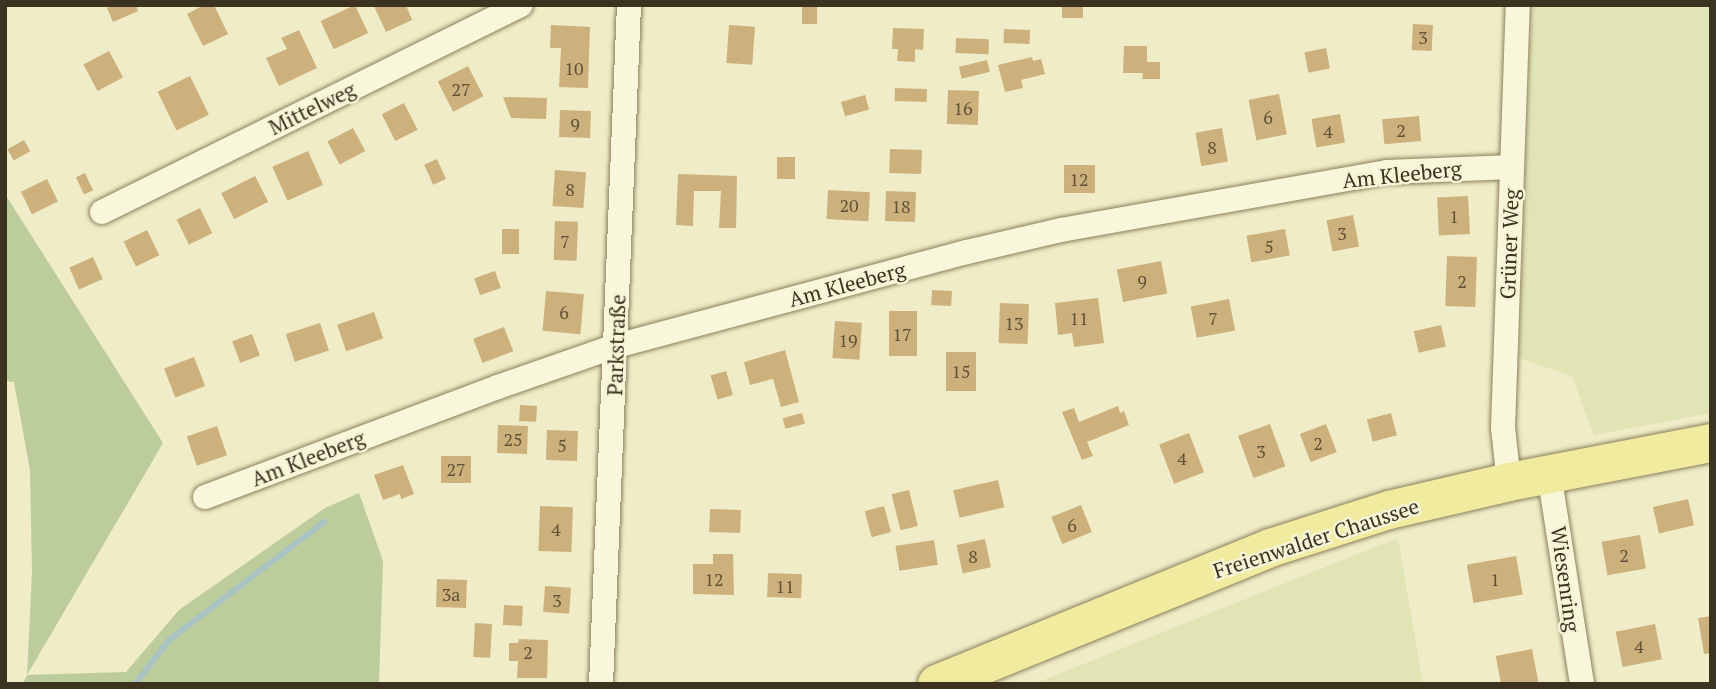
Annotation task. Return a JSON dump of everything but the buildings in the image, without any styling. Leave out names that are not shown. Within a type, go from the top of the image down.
[{"type":"main road","name":"Freienwalder Chaussee","points":[[937,684],[1270,548],[1389,510],[1509,482],[1711,443]]},
{"type":"street","name":"Mittelweg","points":[[102,212],[522,5]]},
{"type":"street","name":"Parkstraße","points":[[601,684],[629,5]]},
{"type":"street","name":"Grüner Weg","points":[[1509,482],[1503,428],[1518,5]]},
{"type":"street","name":"Am Kleeberg","points":[[205,497],[498,387],[616,346],[1061,230],[1387,172],[1512,167]]},
{"type":"street","name":"Wiesenring","points":[[1549,474],[1582,684]]},
{"type":"green space","points":[[1532,5],[1711,5],[1711,413],[1594,435],[1572,376],[1519,358]]},
{"type":"green space","points":[[5,194],[163,443],[27,675],[32,572],[30,470],[14,382],[5,381]]},
{"type":"green space","points":[[359,493],[383,561],[379,684],[22,684],[27,675],[126,672],[179,610],[325,508]]},
{"type":"green space","points":[[1398,538],[1423,684],[1034,684]]},
{"type":"waterway","points":[[135,684],[169,640],[324,522]]}]
